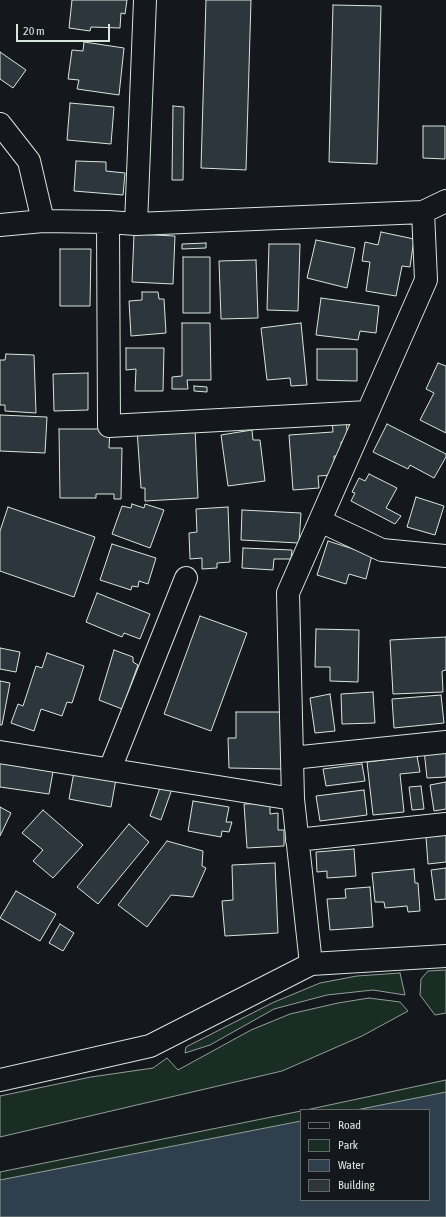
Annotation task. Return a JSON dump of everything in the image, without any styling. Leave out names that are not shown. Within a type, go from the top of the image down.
[{"type":"street","points":[[136,224],[145,0]]},
{"type":"street","points":[[0,124],[29,160],[43,221]]},
{"type":"street","points":[[0,225],[43,221],[136,224],[423,212],[446,201]]},
{"type":"street","points":[[311,964],[293,799],[288,593],[426,280],[423,212]]},
{"type":"street","points":[[108,222],[109,426],[368,412]]},
{"type":"street","points":[[320,521],[382,550],[446,556]]},
{"type":"street","points":[[110,769],[186,578]]},
{"type":"street","points":[[292,758],[446,742]]},
{"type":"street","points":[[0,752],[293,799]]},
{"type":"street","points":[[297,840],[446,824]]},
{"type":"street","points":[[0,1080],[150,1046],[311,964],[446,956]]},
{"type":"green space","points":[[446,970],[446,1013],[435,1015],[420,995],[421,979],[428,971]]},
{"type":"green space","points":[[400,973],[405,995],[373,990],[327,995],[274,1009],[210,1045],[185,1053],[186,1047],[272,1003],[320,983],[357,976]]},
{"type":"green space","points":[[369,998],[400,1002],[408,1011],[362,1036],[282,1071],[0,1137],[0,1096],[91,1077],[153,1068],[167,1058],[178,1070],[251,1030],[290,1014],[338,1003]]},
{"type":"green space","points":[[446,1080],[446,1121],[430,1111],[430,1109],[311,1109]]},
{"type":"green space","points":[[300,1111],[300,1147],[0,1199],[0,1172]]},
{"type":"water","points":[[446,1092],[446,1217],[0,1217],[0,1180],[300,1121],[300,1201],[430,1201],[430,1109],[361,1109]]},
{"type":"building","points":[[72,0],[127,0],[125,14],[121,13],[120,28],[91,27],[90,31],[69,28]]},
{"type":"building","points":[[206,0],[251,0],[246,170],[201,168]]},
{"type":"building","points":[[333,5],[381,6],[377,164],[329,162]]},
{"type":"building","points":[[84,42],[124,48],[119,95],[77,89],[79,80],[68,79],[72,50],[83,51]]},
{"type":"building","points":[[0,52],[26,70],[13,88],[0,79]]},
{"type":"building","points":[[70,103],[114,107],[111,144],[67,140]]},
{"type":"building","points":[[173,106],[184,107],[183,180],[172,180]]},
{"type":"building","points":[[423,126],[445,126],[445,159],[423,158]]},
{"type":"building","points":[[76,161],[106,162],[106,171],[125,173],[123,195],[74,191]]},
{"type":"building","points":[[381,232],[414,239],[410,267],[402,266],[396,296],[366,291],[370,262],[362,261],[365,242],[378,245]]},
{"type":"building","points":[[134,234],[175,236],[173,284],[132,282]]},
{"type":"building","points":[[316,240],[355,248],[347,288],[307,278]]},
{"type":"building","points":[[206,243],[206,248],[182,249],[182,244]]},
{"type":"building","points":[[269,244],[300,244],[298,311],[267,310]]},
{"type":"building","points":[[60,249],[91,249],[90,306],[60,306]]},
{"type":"building","points":[[183,257],[210,257],[210,313],[183,313]]},
{"type":"building","points":[[256,260],[258,318],[221,319],[219,261]]},
{"type":"building","points":[[142,292],[158,292],[159,299],[164,299],[166,333],[131,336],[129,301],[142,300]]},
{"type":"building","points":[[321,298],[379,306],[376,333],[360,331],[358,340],[316,335]]},
{"type":"building","points":[[182,323],[210,323],[211,380],[187,380],[188,389],[172,389],[172,377],[182,376]]},
{"type":"building","points":[[301,323],[307,385],[291,386],[290,378],[267,380],[261,328]]},
{"type":"building","points":[[126,348],[164,348],[163,391],[135,391],[136,369],[126,370]]},
{"type":"building","points":[[317,349],[357,349],[357,381],[317,380]]},
{"type":"building","points":[[6,354],[34,355],[36,413],[5,411],[5,405],[0,405],[0,360],[5,360]]},
{"type":"building","points":[[438,363],[446,366],[446,433],[420,420],[434,393],[426,389]]},
{"type":"building","points":[[88,373],[88,410],[54,411],[53,374]]},
{"type":"building","points":[[194,386],[207,387],[207,392],[194,391]]},
{"type":"building","points":[[0,415],[47,417],[45,453],[0,451]]},
{"type":"building","points":[[346,419],[348,441],[341,442],[342,456],[334,456],[335,475],[318,476],[319,488],[293,490],[289,435],[333,432],[332,420]]},
{"type":"building","points":[[387,424],[446,454],[446,457],[434,478],[410,465],[408,469],[373,452]]},
{"type":"building","points":[[195,427],[198,498],[145,501],[145,488],[141,488],[137,430]]},
{"type":"building","points":[[59,429],[110,429],[109,448],[122,448],[121,499],[114,499],[114,494],[96,494],[96,498],[60,498]]},
{"type":"building","points":[[252,430],[253,440],[260,440],[265,481],[228,486],[221,435]]},
{"type":"building","points":[[369,474],[397,488],[386,508],[401,516],[395,524],[351,501],[355,493],[352,492],[359,478],[365,481]]},
{"type":"building","points":[[416,497],[444,506],[435,535],[407,527]]},
{"type":"building","points":[[132,504],[144,508],[145,504],[164,510],[150,548],[112,534],[122,506],[131,508]]},
{"type":"building","points":[[8,507],[95,537],[74,597],[0,571],[0,531]]},
{"type":"building","points":[[228,507],[230,562],[217,563],[217,568],[202,569],[202,558],[190,559],[189,533],[197,532],[196,509]]},
{"type":"building","points":[[242,510],[301,513],[299,543],[241,540]]},
{"type":"building","points":[[328,541],[372,555],[366,579],[349,574],[346,584],[317,575]]},
{"type":"building","points":[[112,544],[156,558],[148,584],[139,581],[138,587],[132,586],[131,590],[100,580]]},
{"type":"building","points":[[243,548],[292,550],[291,559],[274,559],[273,570],[242,568]]},
{"type":"building","points":[[97,593],[150,614],[140,639],[124,633],[122,637],[86,622]]},
{"type":"building","points":[[200,616],[247,633],[211,731],[164,714]]},
{"type":"building","points":[[316,629],[359,630],[358,682],[330,681],[330,667],[315,667]]},
{"type":"building","points":[[446,637],[446,670],[442,671],[443,692],[393,694],[390,640]]},
{"type":"building","points":[[0,648],[20,652],[16,672],[0,669]]},
{"type":"building","points":[[114,650],[133,657],[133,662],[138,665],[122,709],[99,700]]},
{"type":"building","points":[[47,653],[84,666],[72,703],[67,702],[62,716],[41,709],[34,731],[11,723],[18,704],[23,706],[36,666],[42,668]]},
{"type":"building","points":[[0,681],[10,683],[2,725],[0,725]]},
{"type":"building","points":[[373,692],[375,723],[342,724],[341,694]]},
{"type":"building","points":[[330,694],[335,731],[315,733],[310,698]]},
{"type":"building","points":[[441,695],[444,723],[394,728],[392,699]]},
{"type":"building","points":[[236,712],[281,712],[282,769],[229,768],[228,738],[236,738]]},
{"type":"building","points":[[446,748],[446,777],[427,778],[424,750]]},
{"type":"building","points":[[417,756],[420,772],[400,774],[404,812],[373,815],[367,762]]},
{"type":"building","points":[[0,759],[54,766],[49,794],[0,787]]},
{"type":"building","points":[[362,764],[365,781],[326,786],[323,769]]},
{"type":"building","points":[[74,772],[116,779],[111,807],[69,799]]},
{"type":"building","points":[[446,782],[446,809],[434,811],[430,785]]},
{"type":"building","points":[[161,785],[172,789],[161,820],[150,816]]},
{"type":"building","points":[[421,786],[424,809],[412,810],[409,787]]},
{"type":"building","points":[[364,790],[367,815],[320,821],[316,796]]},
{"type":"building","points":[[193,801],[229,807],[226,822],[232,822],[229,832],[222,831],[221,837],[188,831]]},
{"type":"building","points":[[270,803],[270,814],[278,813],[278,830],[284,830],[284,846],[247,848],[244,804]]},
{"type":"building","points":[[0,807],[11,813],[0,836]]},
{"type":"building","points":[[43,810],[83,845],[53,878],[33,861],[43,850],[22,833]]},
{"type":"building","points":[[129,824],[149,842],[98,904],[77,887]]},
{"type":"building","points":[[446,835],[446,862],[428,864],[426,837]]},
{"type":"building","points":[[167,841],[203,851],[202,866],[206,868],[193,897],[171,895],[147,927],[118,905]]},
{"type":"building","points":[[354,849],[356,876],[327,878],[327,871],[317,872],[316,852]]},
{"type":"building","points":[[275,863],[278,933],[225,936],[222,901],[233,900],[232,865]]},
{"type":"building","points":[[446,868],[446,899],[435,900],[431,870]]},
{"type":"building","points":[[414,869],[415,883],[418,883],[420,911],[408,912],[407,906],[385,908],[384,902],[375,902],[372,873]]},
{"type":"building","points":[[370,887],[373,927],[330,930],[327,899],[346,898],[345,889]]},
{"type":"building","points":[[16,891],[56,914],[40,941],[0,918]]},
{"type":"building","points":[[60,924],[74,933],[63,951],[49,943]]}]
